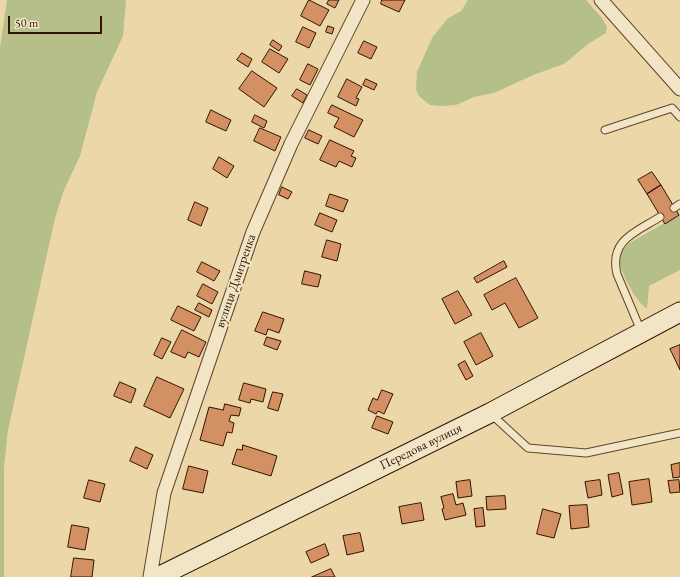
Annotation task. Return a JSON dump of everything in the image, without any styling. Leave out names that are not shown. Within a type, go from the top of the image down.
[{"type":"street","name":"вулиця Дмитренка","points":[[150,577],[164,493],[253,232],[291,144],[363,0]]},
{"type":"street","points":[[601,0],[680,89]]},
{"type":"street","name":"Передова вулиця","points":[[158,577],[490,413],[641,332],[679,314]]},
{"type":"lane","points":[[605,130],[672,108],[680,117]]},
{"type":"lane","points":[[641,332],[617,274],[615,265],[616,255],[624,239],[660,216]]},
{"type":"lane","points":[[490,413],[528,448],[586,453],[680,433]]},
{"type":"green space","points":[[7,0],[126,0],[123,36],[97,92],[80,156],[64,190],[55,218],[8,430],[4,467],[4,577],[0,577],[0,48]]},
{"type":"green space","points":[[468,0],[586,0],[601,17],[607,27],[606,33],[588,44],[564,64],[533,75],[494,93],[474,97],[456,105],[430,105],[419,96],[416,90],[417,72],[432,38],[447,19],[461,11]]},
{"type":"green space","points":[[680,214],[680,270],[649,286],[647,309],[638,300],[627,282],[621,267],[621,255],[628,244]]},
{"type":"building","points":[[309,0],[329,10],[320,26],[301,16]]},
{"type":"building","points":[[329,0],[339,0],[335,8],[327,4]]},
{"type":"building","points":[[382,0],[405,0],[399,12],[381,4]]},
{"type":"building","points":[[328,26],[334,28],[332,34],[326,32]]},
{"type":"building","points":[[303,27],[316,33],[309,48],[296,42]]},
{"type":"building","points":[[273,40],[282,46],[279,51],[270,45]]},
{"type":"building","points":[[364,41],[377,47],[371,59],[358,53]]},
{"type":"building","points":[[270,49],[288,59],[279,73],[262,62]]},
{"type":"building","points":[[242,53],[252,59],[248,67],[237,60]]},
{"type":"building","points":[[308,64],[318,69],[310,85],[300,80]]},
{"type":"building","points":[[252,71],[277,88],[264,107],[239,89]]},
{"type":"building","points":[[347,79],[362,87],[356,98],[359,99],[356,106],[338,97]]},
{"type":"building","points":[[366,79],[377,84],[374,90],[363,85]]},
{"type":"building","points":[[297,89],[307,95],[303,103],[292,96]]},
{"type":"building","points":[[332,105],[363,120],[354,137],[334,127],[339,118],[328,113]]},
{"type":"building","points":[[211,110],[231,120],[226,131],[206,122]]},
{"type":"building","points":[[255,115],[267,121],[264,128],[252,122]]},
{"type":"building","points":[[260,128],[281,137],[275,151],[254,141]]},
{"type":"building","points":[[309,130],[322,136],[318,144],[305,138]]},
{"type":"building","points":[[330,140],[354,151],[351,156],[356,158],[352,167],[339,161],[336,167],[320,160]]},
{"type":"building","points":[[219,157],[234,166],[227,178],[213,169]]},
{"type":"building","points":[[652,172],[661,185],[647,194],[638,180]]},
{"type":"building","points":[[661,185],[679,215],[665,224],[647,194]]},
{"type":"building","points":[[282,187],[292,192],[288,199],[279,195]]},
{"type":"building","points":[[330,194],[348,200],[343,212],[326,206]]},
{"type":"building","points":[[195,202],[208,208],[201,226],[188,220]]},
{"type":"building","points":[[320,213],[337,220],[332,232],[315,225]]},
{"type":"building","points":[[327,240],[341,244],[337,261],[322,257]]},
{"type":"building","points":[[504,261],[507,267],[477,283],[474,278]]},
{"type":"building","points":[[202,262],[220,271],[214,281],[197,272]]},
{"type":"building","points":[[305,271],[321,275],[318,287],[302,284]]},
{"type":"building","points":[[516,278],[538,318],[519,328],[505,303],[492,310],[484,295]]},
{"type":"building","points":[[203,284],[218,292],[212,304],[197,296]]},
{"type":"building","points":[[458,291],[472,315],[455,324],[442,299]]},
{"type":"building","points":[[199,303],[212,310],[209,317],[195,310]]},
{"type":"building","points":[[178,306],[201,317],[194,331],[171,320]]},
{"type":"building","points":[[263,312],[284,319],[279,333],[268,329],[266,335],[255,331]]},
{"type":"building","points":[[182,330],[206,342],[199,357],[188,352],[185,358],[171,352]]},
{"type":"building","points":[[481,333],[493,356],[476,365],[464,342]]},
{"type":"building","points":[[267,337],[281,341],[277,350],[264,345]]},
{"type":"building","points":[[162,338],[171,342],[162,359],[154,355]]},
{"type":"building","points":[[680,345],[680,370],[670,349]]},
{"type":"building","points":[[465,361],[473,376],[466,380],[458,365]]},
{"type":"building","points":[[157,377],[184,389],[170,418],[144,406]]},
{"type":"building","points":[[120,382],[136,389],[131,403],[114,396]]},
{"type":"building","points":[[244,383],[266,389],[263,402],[251,399],[250,403],[239,400]]},
{"type":"building","points":[[382,390],[393,394],[384,414],[378,411],[376,414],[368,410],[373,398],[377,400]]},
{"type":"building","points":[[273,392],[283,394],[278,411],[268,408]]},
{"type":"building","points":[[225,404],[241,408],[239,416],[231,415],[229,421],[234,423],[232,433],[227,432],[223,446],[200,440],[209,407],[223,410]]},
{"type":"building","points":[[377,416],[393,422],[388,434],[372,428]]},
{"type":"building","points":[[243,445],[277,456],[271,476],[232,464],[237,449],[242,450]]},
{"type":"building","points":[[136,447],[153,455],[147,469],[130,461]]},
{"type":"building","points":[[680,463],[680,477],[673,478],[671,465]]},
{"type":"building","points":[[189,466],[208,471],[203,493],[183,489]]},
{"type":"building","points":[[619,473],[623,494],[612,497],[608,475]]},
{"type":"building","points":[[649,479],[652,502],[632,505],[629,482]]},
{"type":"building","points":[[89,480],[105,484],[100,502],[84,498]]},
{"type":"building","points":[[470,480],[472,496],[458,498],[456,482]]},
{"type":"building","points":[[600,480],[602,495],[588,498],[585,482]]},
{"type":"building","points":[[679,480],[680,492],[670,493],[668,481]]},
{"type":"building","points":[[453,494],[456,505],[463,503],[466,515],[445,520],[441,497]]},
{"type":"building","points":[[505,496],[506,509],[487,510],[486,497]]},
{"type":"building","points":[[421,503],[424,520],[402,524],[399,507]]},
{"type":"building","points":[[587,505],[589,527],[571,529],[569,506]]},
{"type":"building","points":[[483,508],[485,526],[476,527],[474,509]]},
{"type":"building","points":[[543,509],[561,514],[554,538],[537,534]]},
{"type":"building","points":[[72,525],[89,528],[85,550],[68,547]]},
{"type":"building","points":[[360,533],[364,551],[347,555],[343,536]]},
{"type":"building","points":[[325,544],[329,555],[311,563],[306,552]]},
{"type":"building","points":[[74,558],[94,560],[92,577],[71,577]]},
{"type":"building","points":[[331,569],[335,577],[312,577]]}]
